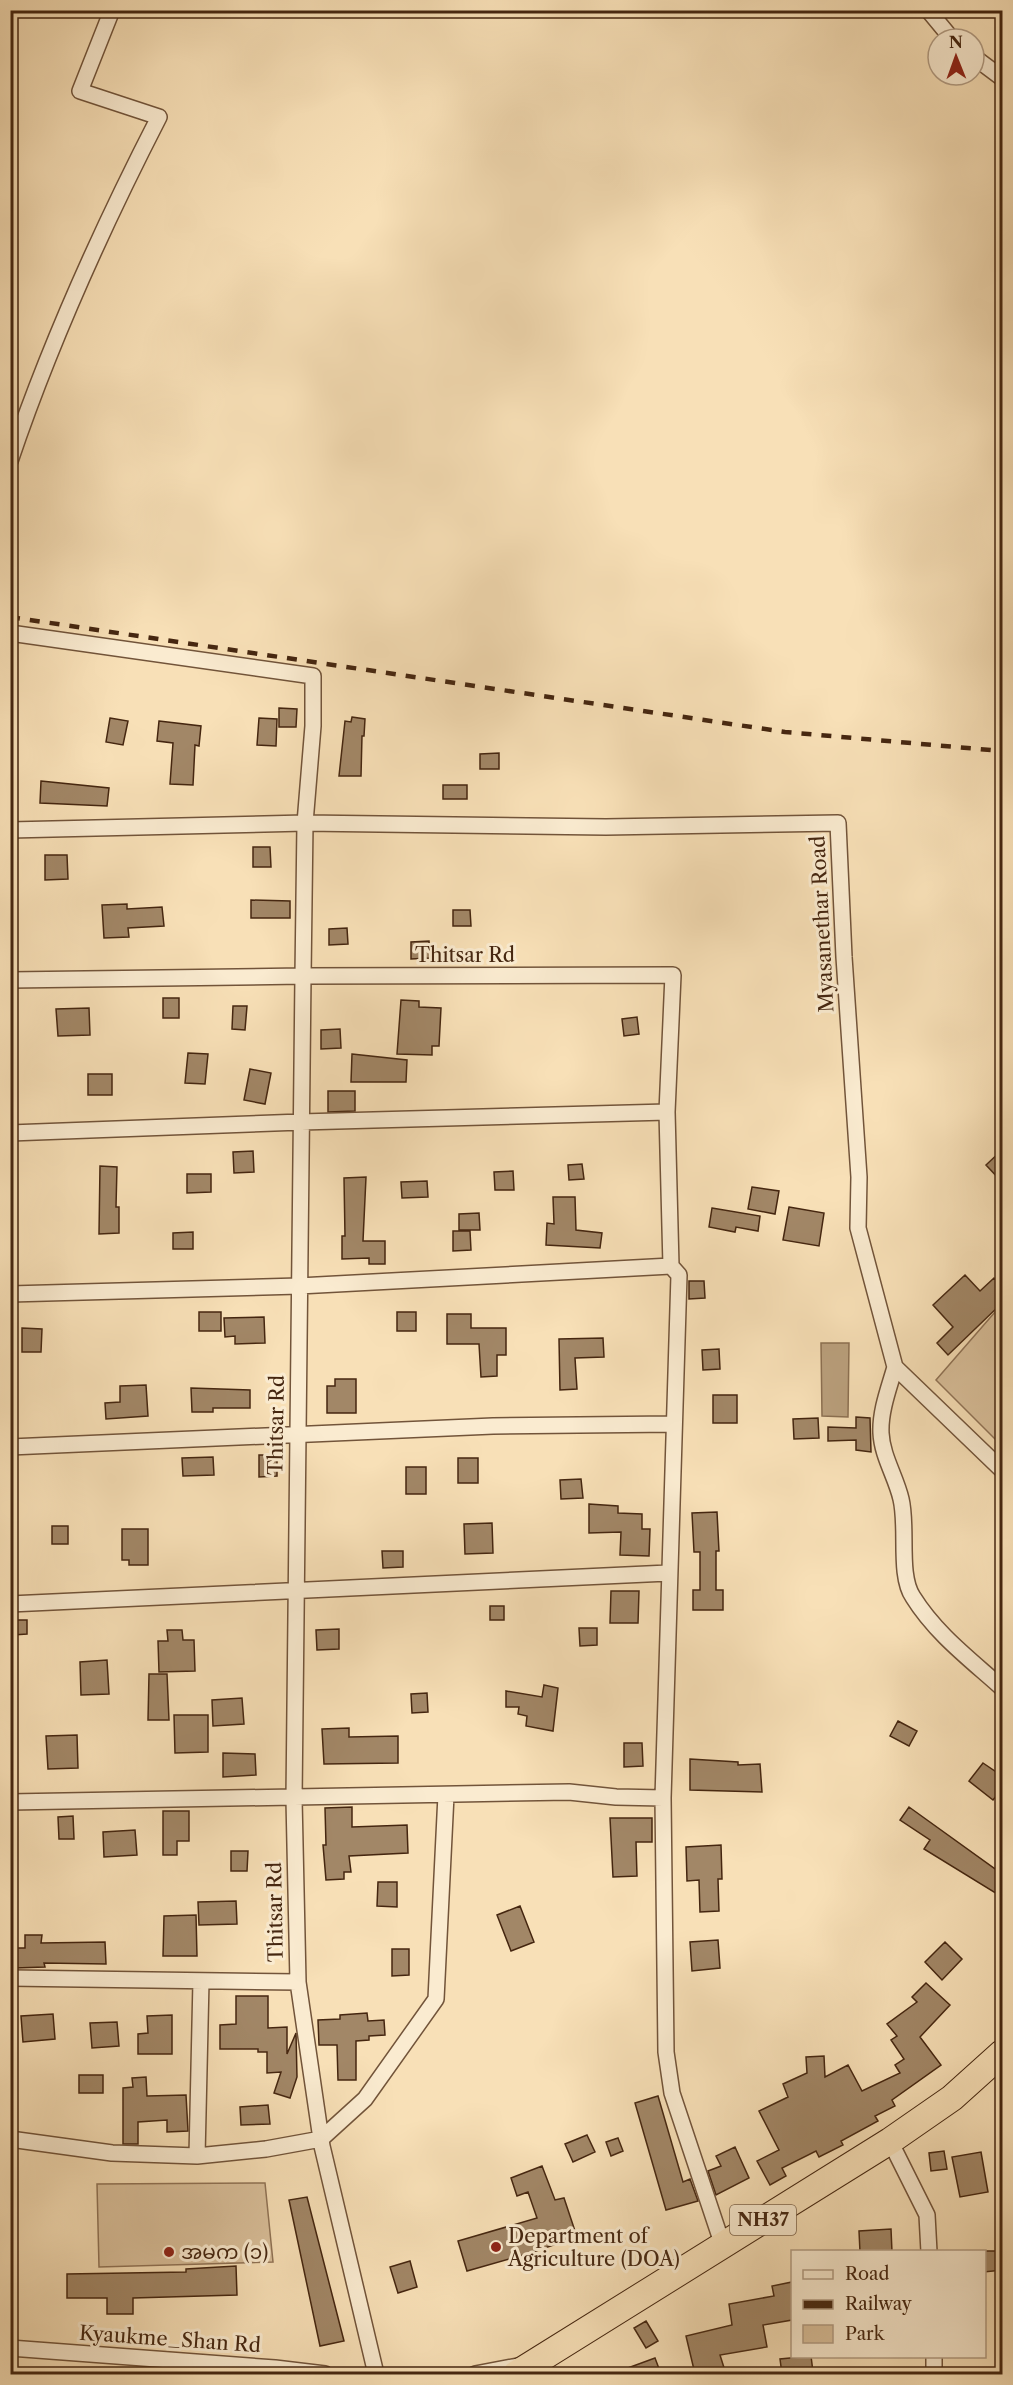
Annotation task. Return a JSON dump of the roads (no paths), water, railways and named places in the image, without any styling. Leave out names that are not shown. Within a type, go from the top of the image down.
[{"type":"highway","name":"NH37","points":[[524,2369],[890,2141],[952,2098],[1002,2053]]},
{"type":"street","points":[[10,461],[31,401],[118,196],[159,117],[80,91],[112,10]]},
{"type":"street","points":[[928,10],[942,27]]},
{"type":"street","points":[[986,66],[1002,78]]},
{"type":"street","points":[[10,633],[313,676],[313,726],[305,823],[303,976],[10,980]]},
{"type":"street","points":[[10,830],[305,823]]},
{"type":"street","name":"Myasanethar Road","points":[[305,823],[606,827],[838,823],[844,957],[860,1177],[858,1228],[895,1366]]},
{"type":"street","name":"Thitsar Rd","points":[[376,2374],[321,2139],[298,1982],[294,1799],[295,1589],[303,976],[673,975],[667,1113]]},
{"type":"street","points":[[10,1133],[301,1122],[667,1113],[671,1266],[680,1275],[668,1573],[663,1798],[666,2052],[672,2093],[723,2246]]},
{"type":"street","points":[[10,1294],[299,1286],[671,1266]]},
{"type":"street","points":[[1002,1470],[895,1366],[885,1401],[881,1434],[901,1498],[906,1546],[904,1574],[912,1596],[950,1642],[1002,1688]]},
{"type":"street","points":[[10,1447],[492,1426],[673,1424]]},
{"type":"street","points":[[10,1604],[668,1573]]},
{"type":"street","points":[[10,1802],[294,1799],[569,1792],[616,1797],[663,1798]]},
{"type":"street","points":[[10,2139],[112,2153],[197,2156],[266,2149],[321,2139],[364,2099],[436,1999],[446,1796]]},
{"type":"street","points":[[10,1978],[298,1982]]},
{"type":"street","points":[[197,2156],[201,1981]]},
{"type":"street","points":[[890,2141],[927,2215],[929,2250]]},
{"type":"street","name":"Kyaukme_Shan Rd","points":[[10,2348],[275,2368],[325,2374]]},
{"type":"street","points":[[934,2358],[934,2374]]},
{"type":"street","points":[[261,2374],[275,2368]]},
{"type":"street","points":[[475,2374],[524,2369]]},
{"type":"railway","points":[[10,617],[785,732],[1002,751]]},
{"type":"place","name":"Department of Agriculture (DOA)","points":[[496,2247]]},
{"type":"place","name":"အမက (၁)","points":[[169,2252]]}]
